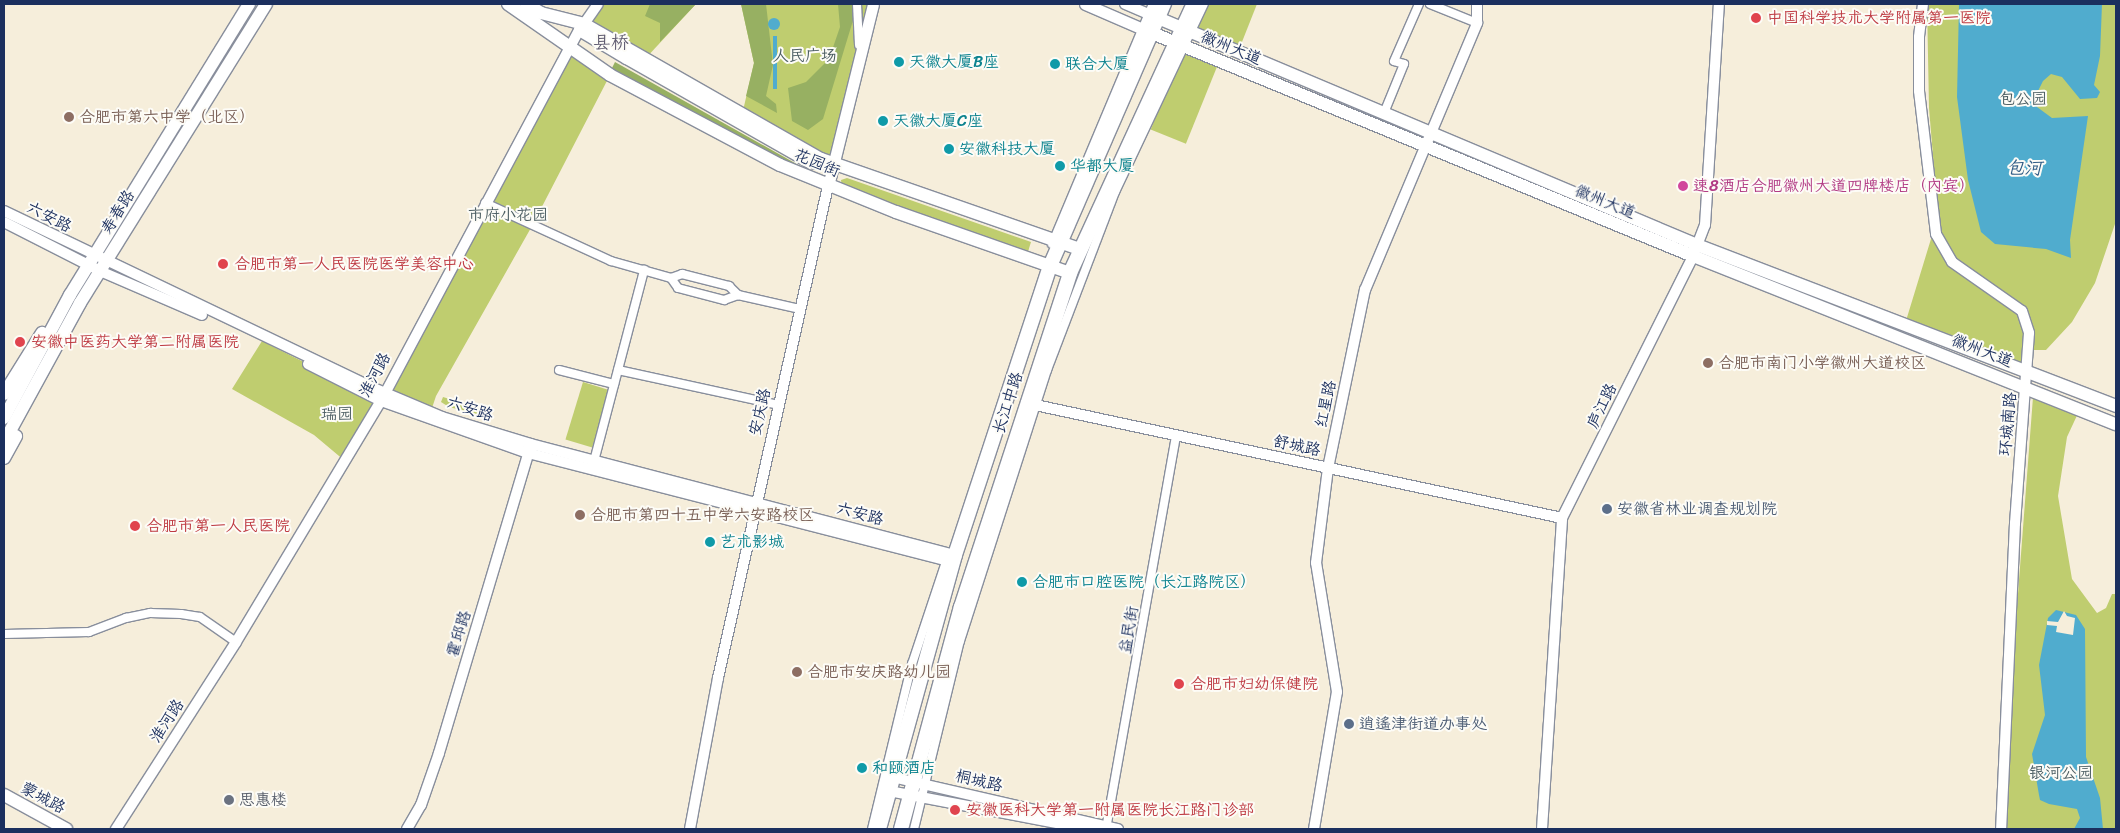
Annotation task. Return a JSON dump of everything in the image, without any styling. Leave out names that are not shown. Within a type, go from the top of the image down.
[{"type":"highway","name":"长江中路","points":[[880,829],[892,777],[951,558],[1047,265],[1154,16],[1164,4]]},
{"type":"highway","name":"长江中路","points":[[901,829],[917,789],[961,607],[1031,404],[1070,273],[1079,249],[1188,31],[1194,4]]},
{"type":"main road","name":"寿春路","points":[[98,264],[249,4]]},
{"type":"main road","name":"寿春路","points":[[4,418],[75,299],[266,4]]},
{"type":"main road","name":"花园街","points":[[508,4],[610,74],[689,119],[828,186],[1070,273]]},
{"type":"main road","name":"花园街","points":[[526,4],[541,13],[581,27],[832,164],[1079,249]]},
{"type":"main road","name":"安庆路","points":[[828,186],[873,4]]},
{"type":"main road","name":"徽州大道","points":[[1085,4],[1148,32],[1426,146],[1695,250],[2116,424]]},
{"type":"main road","name":"徽州大道","points":[[1154,16],[1431,133],[1695,250],[2028,371],[2116,406]]},
{"type":"main road","name":"寿春路","points":[[4,442],[75,299]]},
{"type":"main road","points":[[4,394],[18,366],[75,299]]},
{"type":"main road","points":[[4,458],[47,381],[75,299]]},
{"type":"main road","name":"蒙城路","points":[[4,795],[66,829]]},
{"type":"main road","name":"蒙城路","points":[[4,804],[53,829]]},
{"type":"street","name":"淮河路","points":[[116,829],[236,642],[383,397],[568,45],[598,4]]},
{"type":"street","points":[[857,4],[859,55]]},
{"type":"street","name":"徽州大道","points":[[1125,4],[1154,16]]},
{"type":"street","points":[[1153,4],[1154,16]]},
{"type":"street","points":[[1188,31],[1204,4]]},
{"type":"street","points":[[1384,113],[1404,64],[1394,61],[1419,4]]},
{"type":"street","points":[[1430,4],[1477,24]]},
{"type":"street","name":"红星路","points":[[1314,829],[1337,692],[1316,563],[1328,468],[1365,290],[1477,24],[1477,4]]},
{"type":"street","name":"庐江路","points":[[1542,829],[1562,518],[1695,250],[1705,225],[1719,4]]},
{"type":"street","name":"环城南路","points":[[1924,4],[1919,37],[1919,90],[1933,224],[1952,262],[2022,311],[2029,333],[2027,386],[2015,523],[2001,829]]},
{"type":"street","points":[[1031,404],[1115,192],[1181,45]]},
{"type":"street","name":"安庆路","points":[[690,829],[712,703],[828,186]]},
{"type":"street","points":[[484,203],[611,261],[671,278],[682,274],[729,286],[738,295],[800,310]]},
{"type":"street","name":"六安路","points":[[4,211],[98,264]]},
{"type":"street","name":"六安路","points":[[4,222],[383,397],[529,448],[951,558]]},
{"type":"street","points":[[593,465],[644,270]]},
{"type":"street","points":[[671,278],[678,288],[724,300],[738,295]]},
{"type":"street","points":[[560,370],[614,384]]},
{"type":"street","points":[[618,370],[778,405]]},
{"type":"street","name":"舒城路","points":[[1031,404],[1562,518]]},
{"type":"street","name":"益民街","points":[[1106,828],[1176,435]]},
{"type":"street","name":"霍邱路","points":[[407,829],[421,805],[439,753],[529,448]]},
{"type":"street","points":[[872,829],[912,664],[951,558]]},
{"type":"street","points":[[4,634],[89,632],[126,618],[150,613],[181,614],[200,617],[236,642]]},
{"type":"street","name":"桐城路","points":[[892,777],[917,789],[1089,829]]},
{"type":"street","points":[[914,829],[917,789]]},
{"type":"street","name":"桐城路","points":[[889,791],[917,789],[1118,829]]},
{"type":"green space","points":[[598,4],[696,4],[645,59],[584,24]]},
{"type":"green space","points":[[650,4],[696,4],[660,42],[660,23],[645,16]]},
{"type":"green space","name":"人民广场","points":[[741,4],[873,4],[832,164],[742,115],[754,63]]},
{"type":"green space","points":[[741,4],[766,4],[773,65],[766,96],[776,104],[777,113],[746,96],[754,63]]},
{"type":"green space","points":[[838,4],[858,4],[823,119],[808,130],[792,121],[788,88],[806,82],[829,59],[840,27]]},
{"type":"green space","points":[[1204,4],[1257,4],[1238,52],[1192,33]]},
{"type":"green space","name":"包公园","points":[[1927,4],[2116,4],[2116,221],[2095,283],[2072,322],[2046,350],[2032,350],[2031,372],[1905,324],[1938,216],[1929,108]]},
{"type":"green space","name":"市府小花园","points":[[568,45],[610,75],[532,226],[436,396],[431,411],[385,393]]},
{"type":"green space","points":[[1184,47],[1219,61],[1186,144],[1151,130]]},
{"type":"green space","points":[[615,62],[802,167],[804,171],[615,72],[612,68]]},
{"type":"green space","points":[[847,178],[1031,242],[1027,255],[842,189],[841,180]]},
{"type":"green space","name":"瑞园","points":[[262,341],[381,401],[345,461],[314,435],[232,389]]},
{"type":"green space","points":[[583,382],[610,390],[592,448],[565,439]]},
{"type":"green space","points":[[443,397],[482,409],[481,415],[449,407],[441,402]]},
{"type":"green space","name":"银河公园","points":[[2033,397],[2080,409],[2067,437],[2058,496],[2072,579],[2097,613],[2106,608],[2112,594],[2116,594],[2116,829],[2000,829]]},
{"type":"water","name":"包河","points":[[1959,4],[2102,4],[2100,56],[2094,85],[2100,92],[2097,98],[2080,99],[2062,77],[2051,74],[2043,81],[2036,95],[2037,107],[2052,118],[2088,116],[2070,240],[2071,258],[2046,249],[1995,244],[1981,232],[1968,180],[1957,97]]},
{"type":"water","points":[[772,18],[776,18],[780,24],[776,30],[772,30],[768,26],[768,22]]},
{"type":"water","points":[[773,36],[777,36],[777,89],[773,89]]},
{"type":"water","points":[[2056,610],[2076,615],[2085,629],[2086,757],[2100,798],[2103,829],[2074,829],[2080,818],[2077,809],[2049,804],[2040,800],[2032,754],[2045,715],[2039,665],[2048,618]]},
{"type":"pier","points":[[2064,611],[2067,616],[2075,618],[2073,635],[2056,632],[2057,626],[2047,625],[2047,621],[2058,622]]},
{"type":"place","name":"中国科学技术大学附属第一医院","points":[[1756,18]]},
{"type":"place","name":"天徽大厦B座","points":[[899,62]]},
{"type":"place","name":"联合大厦","points":[[1055,64]]},
{"type":"place","name":"合肥市第六中学（北区）","points":[[69,117]]},
{"type":"place","name":"天徽大厦C座","points":[[883,121]]},
{"type":"place","name":"安徽科技大厦","points":[[949,149]]},
{"type":"place","name":"华都大厦","points":[[1060,166]]},
{"type":"place","name":"速8酒店合肥徽州大道四牌楼店（内宾）","points":[[1683,186]]},
{"type":"place","name":"合肥市第一人民医院医学美容中心","points":[[223,264]]},
{"type":"place","name":"安徽中医药大学第二附属医院","points":[[20,342]]},
{"type":"place","name":"合肥市南门小学徽州大道校区","points":[[1708,363]]},
{"type":"place","name":"安徽省林业调查规划院","points":[[1607,509]]},
{"type":"place","name":"合肥市第四十五中学六安路校区","points":[[580,515]]},
{"type":"place","name":"合肥市第一人民医院","points":[[135,526]]},
{"type":"place","name":"艺术影城","points":[[710,542]]},
{"type":"place","name":"合肥市口腔医院（长江路院区）","points":[[1022,582]]},
{"type":"place","name":"合肥市安庆路幼儿园","points":[[797,672]]},
{"type":"place","name":"合肥市妇幼保健院","points":[[1179,684]]},
{"type":"place","name":"逍遥津街道办事处","points":[[1349,724]]},
{"type":"place","name":"和颐酒店","points":[[862,768]]},
{"type":"place","name":"思惠楼","points":[[229,800]]},
{"type":"place","name":"安徽医科大学第一附属医院长江路门诊部","points":[[955,810]]},
{"type":"district","name":"县桥","points":[[611,42]]}]
